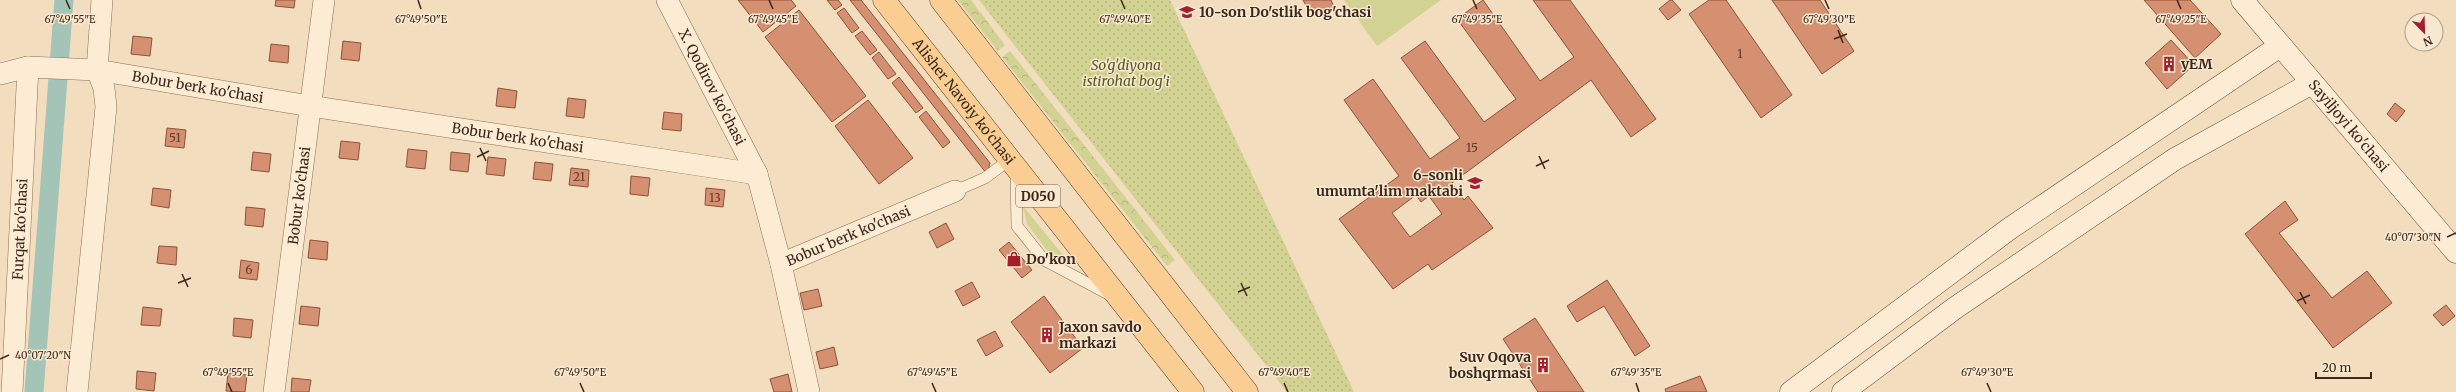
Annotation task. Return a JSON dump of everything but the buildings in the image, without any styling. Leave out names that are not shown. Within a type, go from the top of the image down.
[{"type":"main road","name":"Alisher Navoiy ko'chasi","points":[[884,0],[1193,392]]},
{"type":"main road","name":"D050","points":[[941,0],[1247,392]]},
{"type":"main road","name":"Sayiljoyi ko'chasi","points":[[2242,0],[2456,252]]},
{"type":"main road","points":[[1791,392],[2009,229],[2280,46]]},
{"type":"main road","points":[[1843,392],[1955,308],[2175,159],[2312,83]]},
{"type":"street","points":[[77,392],[106,107],[104,88],[97,70],[102,0]]},
{"type":"street","name":"Bobur ko'chasi","points":[[274,392],[324,0]]},
{"type":"street","name":"X. Qodirov ko'chasi","points":[[667,0],[757,174]]},
{"type":"street","name":"Bobur berk ko'chasi","points":[[0,74],[28,67],[97,70],[310,106],[757,174],[781,264],[955,191]]},
{"type":"street","name":"Furqat ko'chasi","points":[[12,392],[28,67]]},
{"type":"street","points":[[781,264],[809,392]]},
{"type":"lane","points":[[955,191],[1013,164],[1017,226],[1044,260],[1121,301]]},
{"type":"green space","points":[[958,0],[971,0],[1005,45],[998,51]]},
{"type":"green space","name":"So'g'diyona istirohat bog'i","points":[[979,0],[1170,0],[1354,392],[1287,392]]},
{"type":"green space","points":[[1344,0],[1441,0],[1377,46]]},
{"type":"green space","points":[[1010,51],[1175,260],[1167,266],[1002,57]]},
{"type":"green space","points":[[1023,206],[1067,260],[1050,254],[1027,224]]},
{"type":"waterway","points":[[34,392],[64,0]]},
{"type":"place","name":"10-son Do'stlik bog'chasi","points":[[1187,12]]},
{"type":"place","name":"yEM","points":[[2169,64]]},
{"type":"place","name":"6-sonli umumta'lim maktabi","points":[[1475,183]]},
{"type":"place","name":"Do'kon","points":[[1014,259]]},
{"type":"place","name":"Jaxon savdo markazi","points":[[1047,335]]},
{"type":"place","name":"Suv Oqova boshqrmasi","points":[[1543,365]]}]
